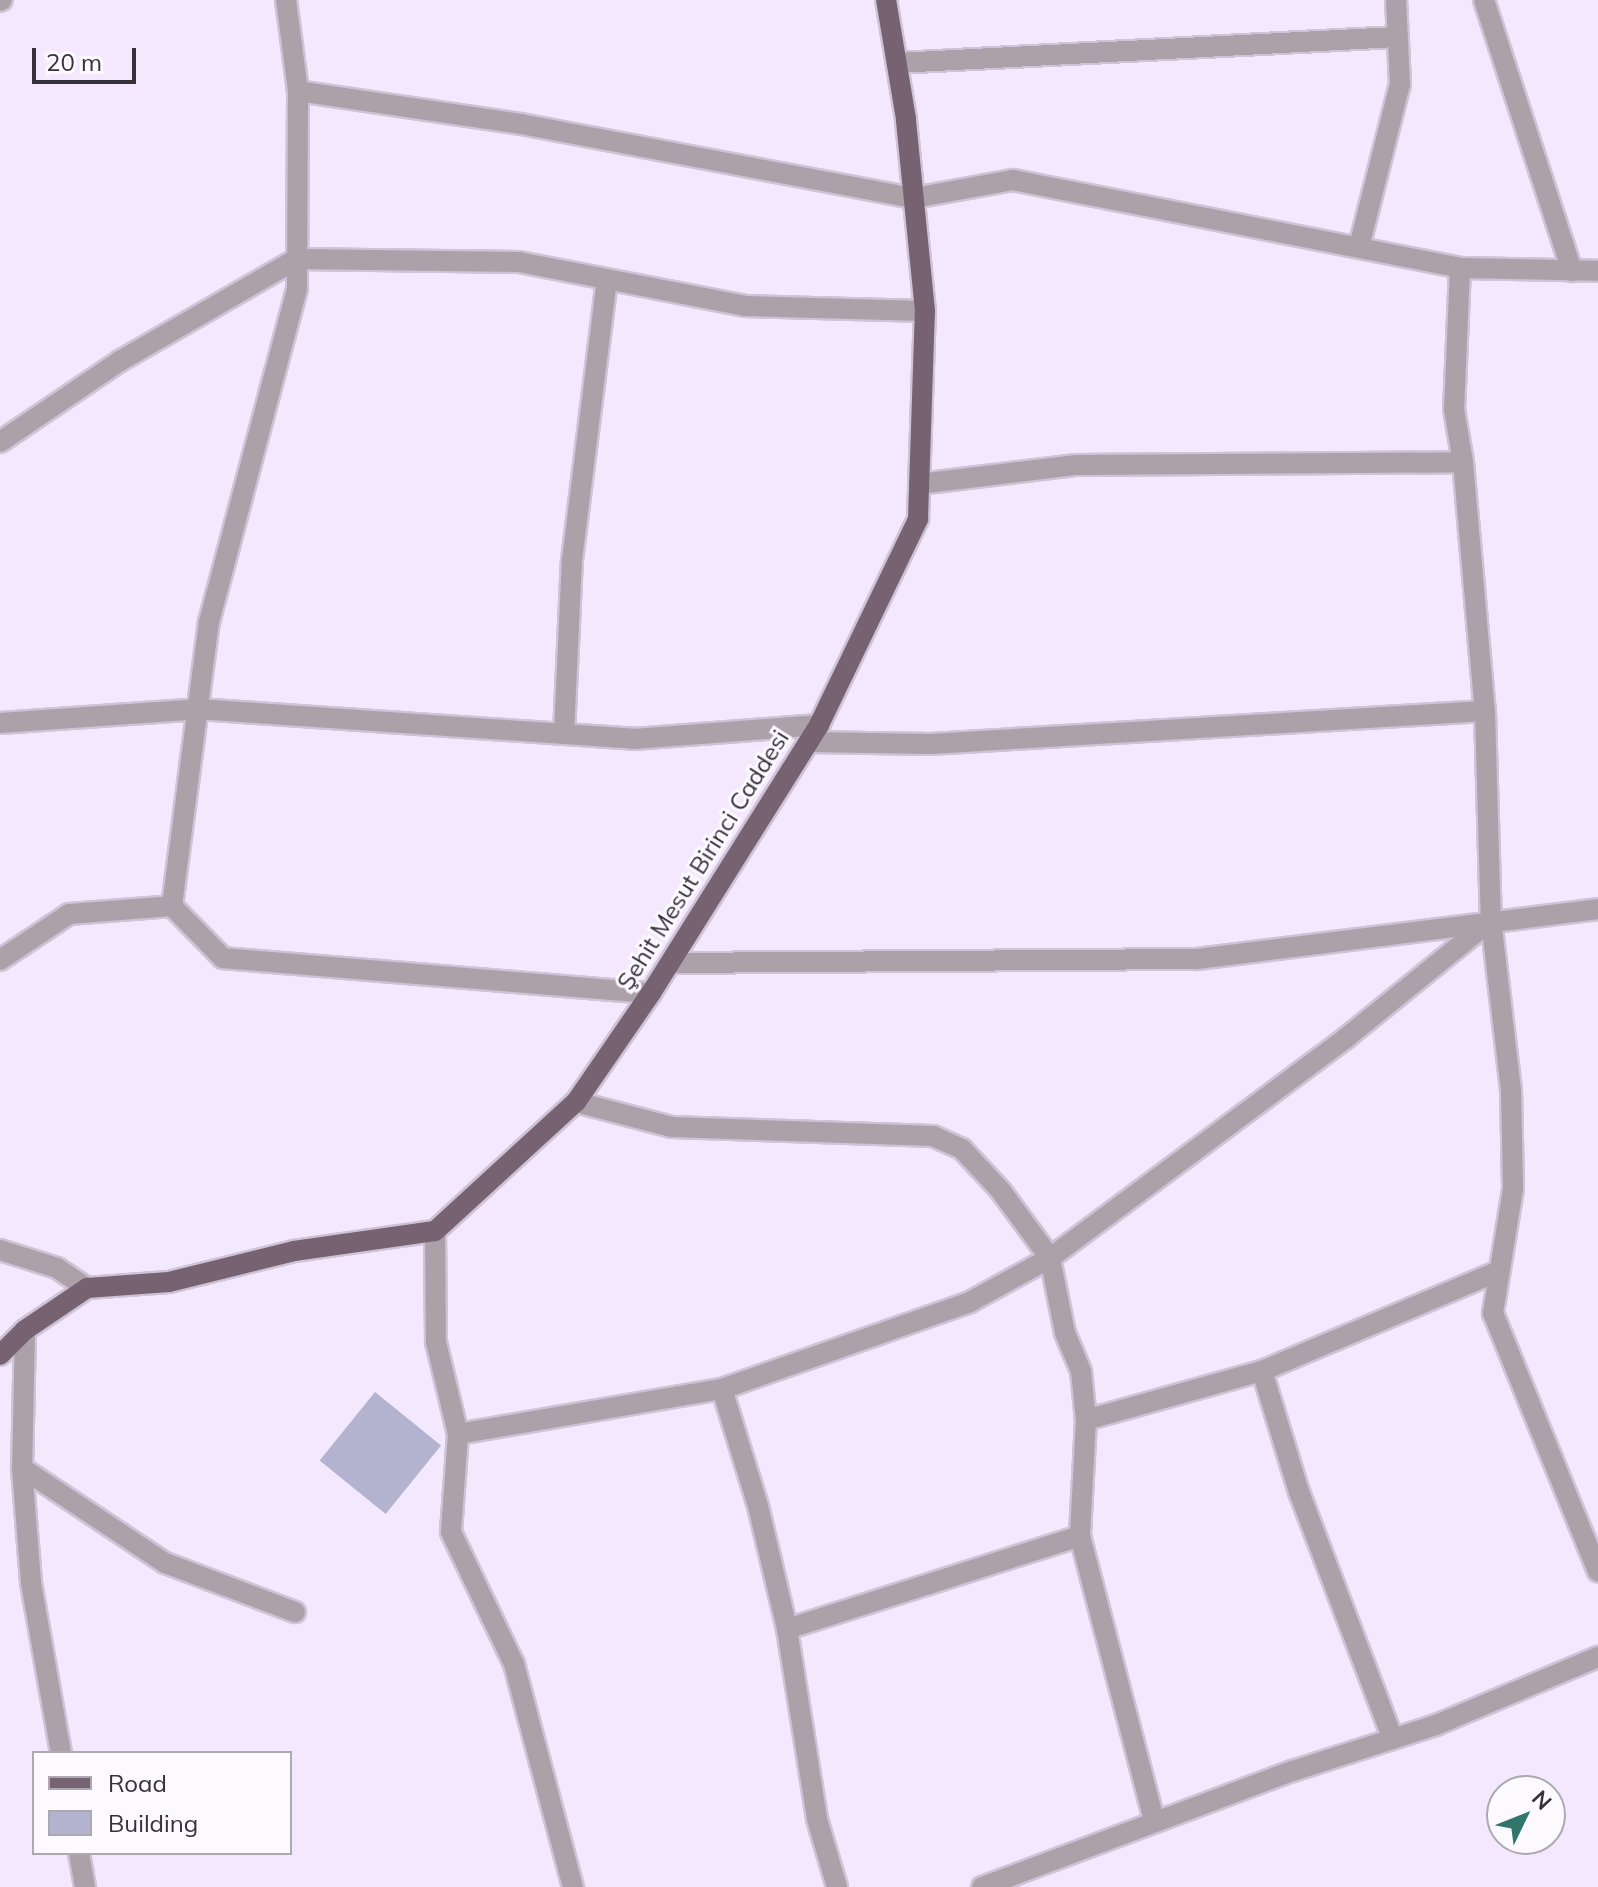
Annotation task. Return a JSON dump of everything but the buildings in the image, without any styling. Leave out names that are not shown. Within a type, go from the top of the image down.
[{"type":"main road","name":"Şehit Mesut Birinci Caddesi","points":[[435,1231],[576,1102],[651,993],[814,733],[918,519],[925,311],[914,198],[886,0]]},
{"type":"main road","points":[[0,1355],[25,1330],[87,1288],[169,1282],[294,1251],[435,1231]]},
{"type":"street","points":[[172,906],[209,622],[297,288],[298,91],[286,0]]},
{"type":"street","points":[[1359,247],[1400,84],[1396,0]]},
{"type":"street","points":[[1484,0],[1572,271]]},
{"type":"street","points":[[897,63],[1397,37]]},
{"type":"street","points":[[298,91],[521,124],[914,198],[1013,180],[1460,268],[1598,271]]},
{"type":"street","points":[[0,442],[120,361],[297,259],[519,262],[745,306],[925,311]]},
{"type":"street","points":[[1460,268],[1454,409],[1463,462],[1485,711],[1491,920],[1511,1105],[1513,1189],[1493,1313],[1598,1571]]},
{"type":"street","points":[[564,734],[572,560],[607,279]]},
{"type":"street","points":[[919,484],[1077,465],[1463,462]]},
{"type":"street","points":[[0,723],[198,709],[634,739],[814,733],[930,744],[1485,711]]},
{"type":"street","points":[[0,960],[69,914],[172,906],[223,958],[651,993]]},
{"type":"street","points":[[671,963],[1197,959],[1598,909]]},
{"type":"street","points":[[458,1434],[722,1389],[970,1302],[1050,1258],[1346,1038],[1491,920]]},
{"type":"street","points":[[576,1102],[672,1127],[933,1136],[962,1149],[1001,1191],[1050,1258],[1065,1333],[1081,1371],[1086,1420],[1080,1536],[1154,1821]]},
{"type":"street","points":[[435,1231],[436,1342],[458,1434],[451,1532],[514,1664],[573,1887]]},
{"type":"street","points":[[0,1250],[57,1268],[87,1288]]},
{"type":"street","points":[[1086,1420],[1262,1371],[1499,1271]]},
{"type":"street","points":[[25,1330],[22,1468],[31,1583],[61,1751]]},
{"type":"street","points":[[1262,1371],[1299,1492],[1393,1739]]},
{"type":"street","points":[[722,1389],[758,1506],[787,1629],[817,1819],[837,1887]]},
{"type":"street","points":[[22,1468],[165,1563],[295,1612]]},
{"type":"street","points":[[787,1629],[1080,1536]]},
{"type":"street","points":[[982,1887],[1154,1821],[1393,1739],[1598,1657]]},
{"type":"street","points":[[79,1855],[85,1887]]}]
